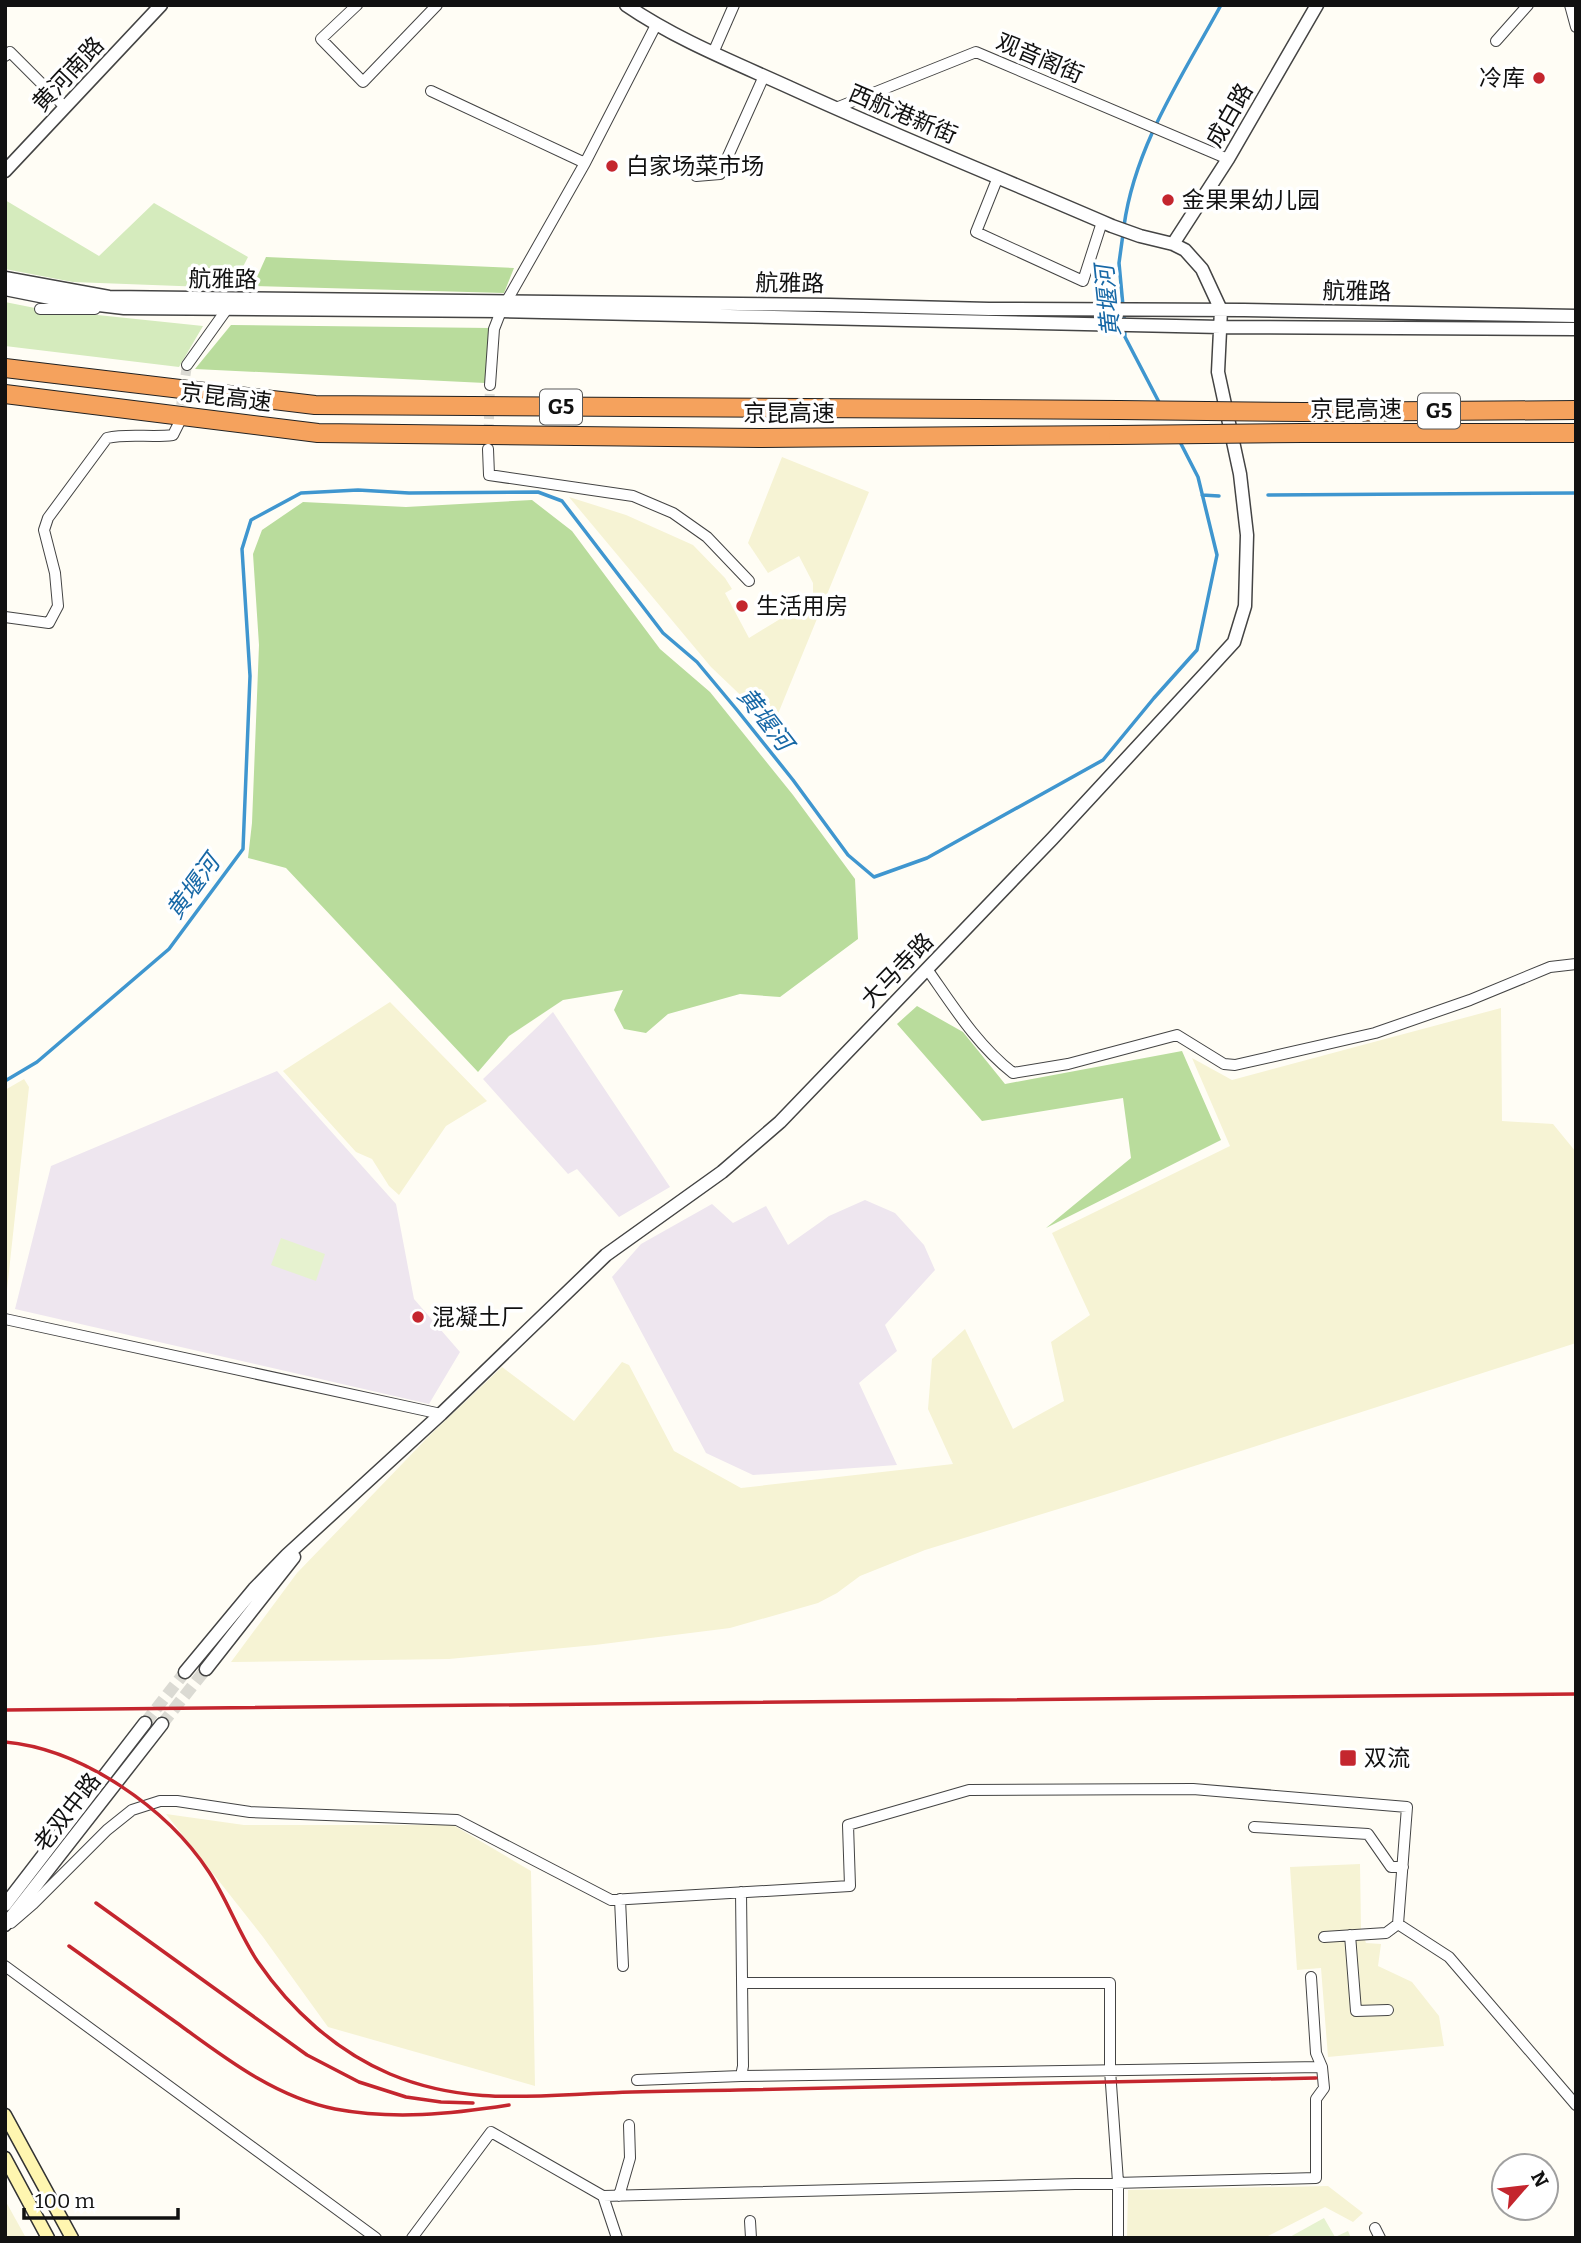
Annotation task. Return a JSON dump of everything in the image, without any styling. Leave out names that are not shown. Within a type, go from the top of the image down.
[{"type":"highway","name":"京昆高速","points":[[5,368],[315,405],[1303,412],[1576,411]]},
{"type":"highway","name":"京昆高速","points":[[5,394],[318,433],[759,438],[1576,433]]},
{"type":"main road","points":[[5,2115],[72,2238]]},
{"type":"main road","points":[[5,2158],[48,2238]]},
{"type":"street","name":"黄河南路","points":[[5,171],[161,5]]},
{"type":"street","points":[[358,5],[321,39],[363,82],[437,5]]},
{"type":"street","name":"西航港新街","points":[[625,5],[656,25],[713,53],[835,108],[1107,224],[1173,244]]},
{"type":"street","points":[[713,53],[734,5]]},
{"type":"street","name":"成白路","points":[[1173,244],[1228,159],[1317,5]]},
{"type":"street","points":[[1496,41],[1528,5]]},
{"type":"street","points":[[1570,5],[1576,27]]},
{"type":"street","points":[[490,385],[494,329],[504,306],[585,163],[656,25]]},
{"type":"street","points":[[5,56],[9,52],[65,107]]},
{"type":"street","name":"观音阁街","points":[[835,108],[976,52],[1228,159]]},
{"type":"street","points":[[696,176],[720,174],[764,76]]},
{"type":"street","points":[[431,91],[585,163]]},
{"type":"street","points":[[998,177],[976,232],[1083,281],[1107,224]]},
{"type":"street","points":[[1173,244],[1185,250],[1202,270],[1221,310]]},
{"type":"street","name":"航雅路","points":[[5,278],[109,297],[1110,325],[1576,329]]},
{"type":"street","name":"航雅路","points":[[5,289],[65,301],[124,308],[504,306],[1221,310],[1576,316]]},
{"type":"street","points":[[40,309],[227,309]]},
{"type":"street","points":[[187,365],[227,309]]},
{"type":"street","name":"大马寺路","points":[[441,1414],[606,1255],[722,1172],[780,1122],[1052,839],[1234,642],[1245,606],[1247,535],[1240,474],[1217,372],[1221,310]]},
{"type":"street","points":[[5,617],[50,623],[58,606],[55,573],[44,530],[48,518],[107,438],[173,435],[179,423]]},
{"type":"street","points":[[488,449],[489,475],[633,496],[673,513],[707,537],[749,581]]},
{"type":"street","points":[[927,969],[979,1041],[994,1059],[1013,1073],[1068,1064],[1177,1035],[1224,1064],[1235,1065],[1376,1033],[1470,1000],[1550,967],[1576,964]]},
{"type":"street","points":[[5,1320],[441,1414]]},
{"type":"street","points":[[185,1672],[286,1555],[441,1414]]},
{"type":"street","points":[[206,1669],[318,1526]]},
{"type":"street","name":"老双中路","points":[[5,1905],[145,1723]]},
{"type":"street","name":"老双中路","points":[[5,1926],[162,1724]]},
{"type":"street","points":[[5,1926],[33,1904],[107,1830],[132,1810],[160,1801],[250,1812],[457,1820],[611,1900],[850,1886],[848,1825],[969,1790],[1193,1789],[1407,1807],[1398,1924],[1386,1933],[1324,1937]]},
{"type":"street","points":[[1254,1827],[1368,1835],[1391,1867],[1403,1867]]},
{"type":"street","points":[[741,1892],[741,2076]]},
{"type":"street","points":[[620,1899],[623,1966]]},
{"type":"street","points":[[1398,1924],[1449,1957],[1576,2105]]},
{"type":"street","points":[[1350,1935],[1356,2011],[1388,2010]]},
{"type":"street","points":[[5,1966],[376,2238]]},
{"type":"street","points":[[412,2238],[491,2132],[603,2196],[1316,2178],[1316,2099],[1324,2088],[1322,2067],[1316,2053],[1311,1978]]},
{"type":"street","points":[[742,1983],[1110,1983],[1110,2070],[1118,2182],[1118,2238]]},
{"type":"street","points":[[637,2080],[1322,2067]]},
{"type":"street","points":[[619,2196],[630,2158],[629,2125]]},
{"type":"street","points":[[603,2196],[617,2238]]},
{"type":"street","points":[[750,2221],[751,2238]]},
{"type":"street","points":[[1375,2228],[1380,2238]]},
{"type":"shaded area","points":[[782,457],[869,492],[773,726],[711,667],[569,497],[626,515],[693,545],[732,589],[725,593],[749,638],[813,599],[813,583],[799,556],[768,573],[748,543]]},
{"type":"shaded area","points":[[390,1002],[487,1101],[446,1126],[399,1195],[389,1186],[372,1159],[356,1152],[283,1071]]},
{"type":"shaded area","points":[[1501,1008],[1502,1121],[1553,1124],[1576,1152],[1576,1343],[925,1550],[860,1576],[818,1603],[730,1628],[449,1659],[231,1662],[297,1573],[430,1435],[502,1367],[574,1421],[622,1362],[629,1365],[674,1451],[741,1488],[953,1464],[928,1409],[932,1359],[965,1329],[1013,1429],[1064,1401],[1051,1342],[1090,1315],[1052,1233],[1230,1146],[1192,1058],[1232,1080]]},
{"type":"shaded area","points":[[553,1012],[670,1187],[619,1217],[577,1169],[568,1174],[483,1079]]},
{"type":"shaded area","points":[[277,1071],[396,1204],[414,1299],[460,1352],[429,1404],[15,1309],[51,1166]]},
{"type":"shaded area","points":[[24,1079],[29,1087],[5,1308],[5,1090]]},
{"type":"shaded area","points":[[865,1200],[895,1213],[924,1245],[935,1270],[885,1325],[897,1351],[859,1383],[897,1465],[753,1475],[706,1453],[612,1277],[641,1244],[712,1204],[733,1223],[766,1206],[788,1245],[829,1216]]},
{"type":"shaded area","points":[[166,1814],[244,1825],[453,1825],[531,1871],[535,2086],[328,2027],[263,1937]]},
{"type":"shaded area","points":[[1360,1864],[1361,1929],[1366,1943],[1381,1944],[1378,1966],[1412,1982],[1439,2016],[1444,2046],[1328,2057],[1321,1968],[1297,1970],[1290,1867]]},
{"type":"shaded area","points":[[1328,2186],[1363,2213],[1353,2222],[1325,2207],[1264,2238],[1127,2238],[1128,2190]]},
{"type":"shaded area","points":[[5,2200],[26,2238],[5,2238]]},
{"type":"green space","points":[[5,200],[99,256],[154,203],[248,257],[232,288],[73,282],[5,269]]},
{"type":"green space","points":[[266,257],[514,268],[504,293],[253,286]]},
{"type":"green space","points":[[5,302],[40,309],[203,326],[179,367],[5,346]]},
{"type":"green space","points":[[231,325],[490,328],[485,383],[195,369]]},
{"type":"green space","points":[[532,500],[572,531],[660,649],[710,692],[793,795],[855,879],[858,939],[780,997],[740,994],[668,1014],[646,1033],[624,1029],[614,1010],[623,990],[563,1000],[509,1036],[478,1072],[286,868],[248,858],[252,823],[259,645],[253,554],[262,530],[303,502],[406,507]]},
{"type":"green space","points":[[917,1006],[963,1032],[1005,1084],[1182,1051],[1221,1140],[1046,1228],[1131,1158],[1123,1098],[982,1121],[897,1024]]},
{"type":"green space","points":[[281,1238],[325,1254],[316,1281],[271,1265]]},
{"type":"green space","points":[[1324,2218],[1335,2237],[1348,2231],[1351,2238],[1288,2238]]},
{"type":"waterway","name":"黄堰河","points":[[1124,226],[1138,167],[1162,111],[1221,5]]},
{"type":"waterway","name":"黄堰河","points":[[1123,234],[1119,263],[1123,306]]},
{"type":"waterway","name":"黄堰河","points":[[1124,314],[1125,337],[1161,406]]},
{"type":"waterway","name":"黄堰河","points":[[5,1081],[37,1062],[169,949],[243,849],[250,676],[242,549],[251,520],[301,493],[358,490],[409,493],[538,492],[562,501],[663,633],[697,662],[793,780],[848,855],[874,877],[927,858],[1103,760],[1197,650],[1217,555],[1198,477],[1179,440]]},
{"type":"waterway","points":[[1268,495],[1576,493]]},
{"type":"waterway","points":[[1202,495],[1219,496]]},
{"type":"tunnel","points":[[179,420],[187,365]]},
{"type":"tunnel","points":[[488,449],[490,385]]},
{"type":"tunnel","points":[[162,1724],[206,1669]]},
{"type":"tunnel","points":[[145,1723],[185,1672]]},
{"type":"railway","points":[[5,1710],[1576,1694]]},
{"type":"railway","points":[[5,1742],[63,1756],[92,1769],[146,1805],[191,1848],[209,1872],[258,1962],[285,1997],[316,2027],[351,2054],[370,2065],[417,2084],[471,2094],[524,2096],[1316,2078]]},
{"type":"railway","points":[[96,1903],[307,2055],[359,2082],[406,2097],[473,2103]]},
{"type":"railway","points":[[69,1946],[252,2075],[313,2103],[335,2109],[401,2115],[509,2105]]},
{"type":"place","name":"冷库","points":[[1539,78]]},
{"type":"place","name":"白家场菜市场","points":[[612,166]]},
{"type":"place","name":"金果果幼儿园","points":[[1168,200]]},
{"type":"place","name":"生活用房","points":[[742,606]]},
{"type":"place","name":"混凝土厂","points":[[418,1317]]},
{"type":"place","name":"双流","points":[[1348,1758]]}]
